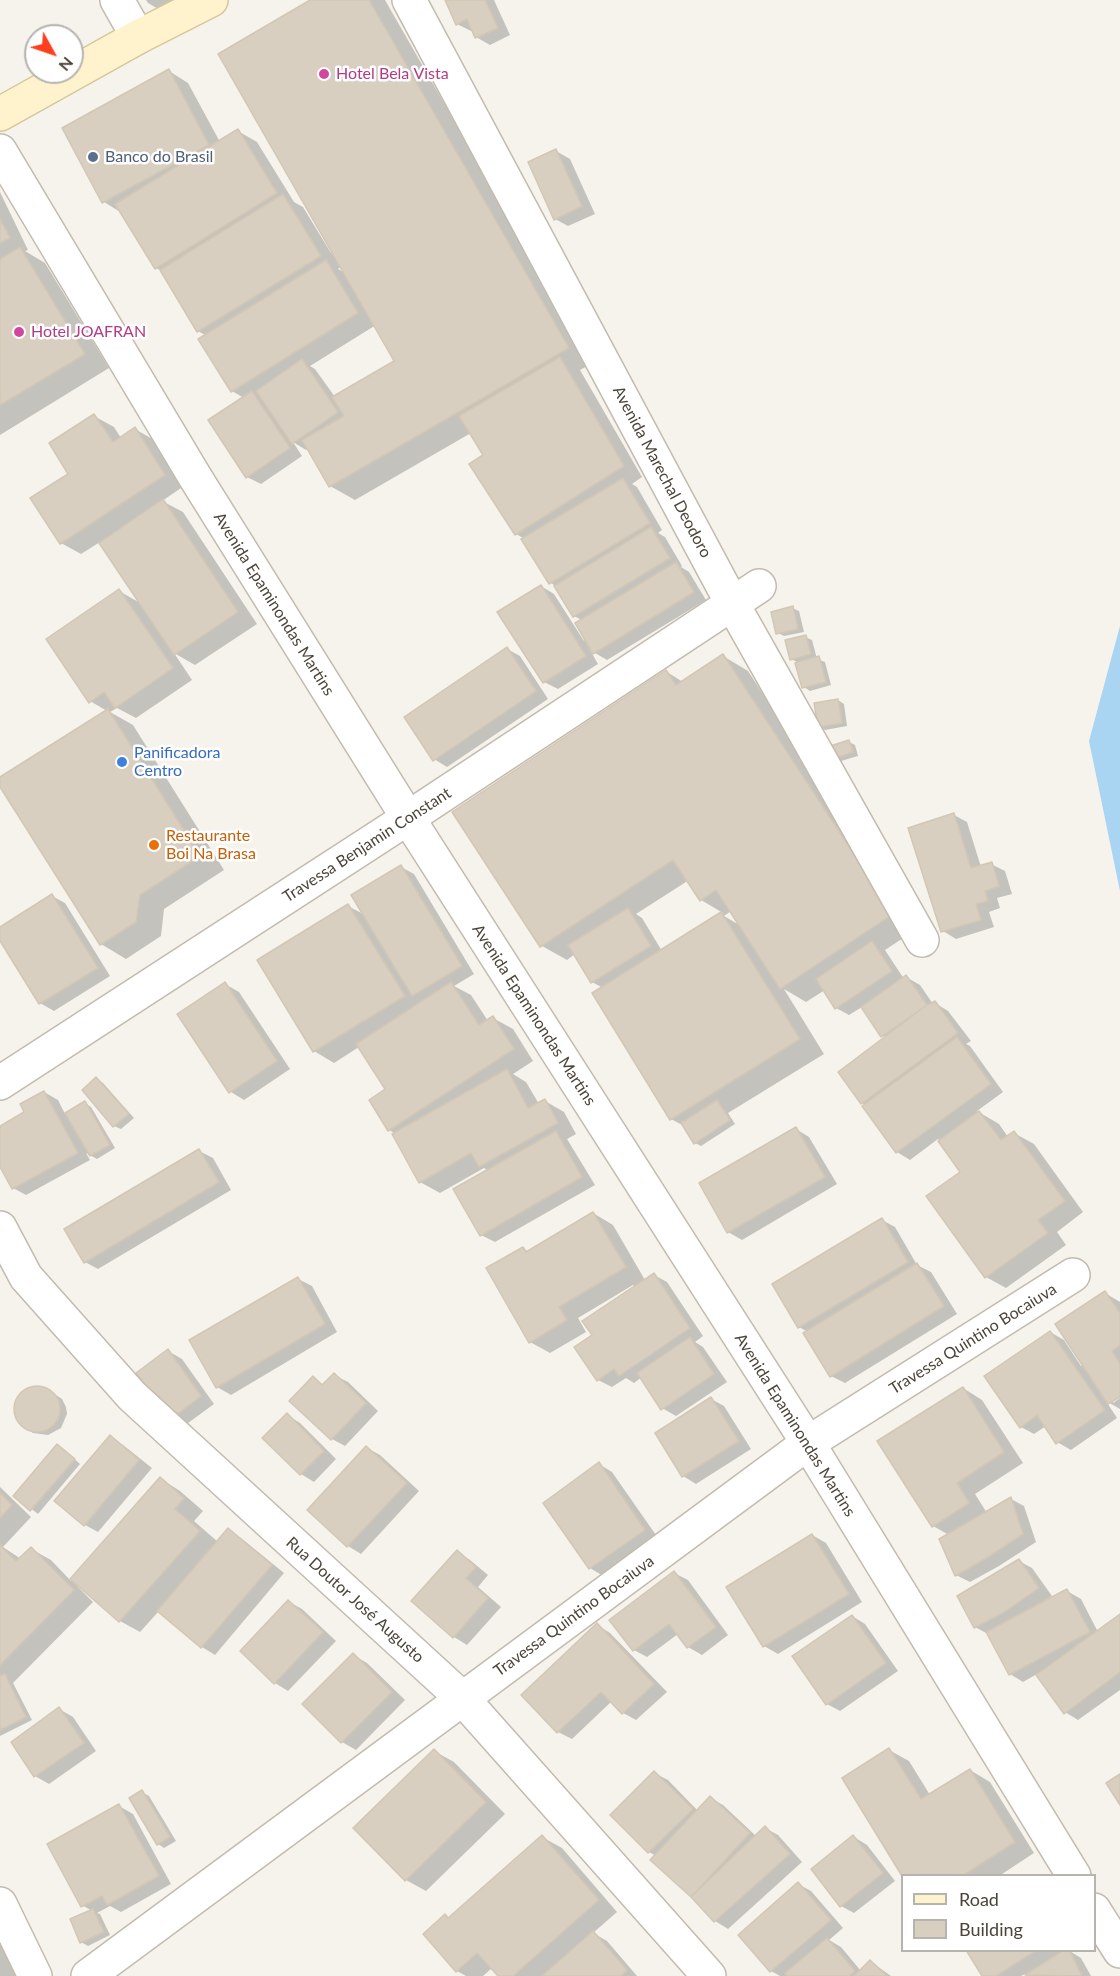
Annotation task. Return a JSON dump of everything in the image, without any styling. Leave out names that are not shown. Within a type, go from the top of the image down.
[{"type":"main road","points":[[0,114],[138,37],[211,0]]},
{"type":"street","points":[[117,0],[138,37]]},
{"type":"street","name":"Avenida Marechal Deodoro","points":[[409,0],[733,605],[922,940]]},
{"type":"street","name":"Avenida Epaminondas Martins","points":[[0,151],[195,477],[408,818],[808,1443],[1073,1874]]},
{"type":"street","name":"Travessa Benjamin Constant","points":[[0,1083],[408,818],[759,586]]},
{"type":"street","name":"Rua Doutor José Augusto","points":[[0,1228],[26,1277],[132,1396],[462,1698],[709,1976]]},
{"type":"street","name":"Travessa Quintino Bocaiuva","points":[[88,1976],[808,1443],[1073,1275]]},
{"type":"street","points":[[0,1904],[35,1976]]},
{"type":"street","points":[[1096,1912],[1120,1951]]},
{"type":"water","points":[[1120,626],[1120,891],[1089,741]]},
{"type":"building","points":[[310,0],[369,0],[569,348],[329,487],[302,440],[344,416],[332,397],[394,361],[218,54]]},
{"type":"building","points":[[445,0],[485,0],[498,28],[475,38],[467,19],[456,25]]},
{"type":"building","points":[[169,69],[209,145],[102,203],[62,128]]},
{"type":"building","points":[[238,129],[277,193],[155,269],[115,204]]},
{"type":"building","points":[[556,149],[582,206],[554,220],[528,162]]},
{"type":"building","points":[[283,194],[321,256],[197,332],[160,270]]},
{"type":"building","points":[[0,219],[10,238],[0,243]]},
{"type":"building","points":[[20,247],[85,354],[0,405],[0,259]]},
{"type":"building","points":[[326,260],[358,313],[231,392],[198,339]]},
{"type":"building","points":[[560,357],[624,466],[515,535],[469,464],[483,455],[459,416]]},
{"type":"building","points":[[302,359],[338,412],[292,444],[256,391]]},
{"type":"building","points":[[252,391],[290,448],[246,478],[208,420]]},
{"type":"building","points":[[94,414],[113,442],[135,427],[165,475],[60,544],[30,498],[68,474],[49,443]]},
{"type":"building","points":[[623,478],[650,523],[549,584],[521,539]]},
{"type":"building","points":[[163,499],[238,612],[174,655],[99,543]]},
{"type":"building","points":[[651,527],[670,558],[573,617],[554,586]]},
{"type":"building","points":[[676,562],[694,592],[593,654],[575,623]]},
{"type":"building","points":[[541,585],[586,656],[543,683],[497,612]]},
{"type":"building","points":[[119,589],[173,668],[115,708],[104,692],[89,703],[46,639]]},
{"type":"building","points":[[793,606],[798,629],[776,634],[771,612]]},
{"type":"building","points":[[806,635],[811,654],[790,660],[785,640]]},
{"type":"building","points":[[507,647],[536,691],[433,761],[404,717]]},
{"type":"building","points":[[723,654],[893,914],[780,989],[716,890],[700,901],[673,860],[540,947],[452,812],[666,670],[676,685]]},
{"type":"building","points":[[819,656],[826,682],[802,688],[795,663]]},
{"type":"building","points":[[838,699],[842,723],[818,727],[814,703]]},
{"type":"building","points":[[108,709],[200,856],[140,895],[136,922],[100,945],[0,787],[0,777]]},
{"type":"building","points":[[849,740],[853,752],[834,759],[830,746]]},
{"type":"building","points":[[954,813],[971,868],[992,862],[999,886],[985,891],[988,901],[976,904],[981,920],[941,932],[908,828]]},
{"type":"building","points":[[401,865],[462,966],[412,996],[351,895]]},
{"type":"building","points":[[52,894],[98,968],[39,1004],[0,941],[0,927]]},
{"type":"building","points":[[348,904],[405,996],[313,1052],[257,960]]},
{"type":"building","points":[[628,908],[651,946],[591,983],[568,945]]},
{"type":"building","points":[[721,912],[800,1039],[670,1120],[592,993]]},
{"type":"building","points":[[872,941],[892,971],[835,1009],[816,979]]},
{"type":"building","points":[[906,975],[927,1005],[881,1037],[861,1007]]},
{"type":"building","points":[[225,982],[277,1061],[229,1093],[177,1014]]},
{"type":"building","points":[[451,982],[479,1025],[493,1016],[514,1049],[388,1131],[369,1100],[385,1089],[356,1044]]},
{"type":"building","points":[[935,1001],[958,1033],[861,1104],[838,1072]]},
{"type":"building","points":[[957,1037],[991,1084],[896,1153],[862,1106]]},
{"type":"building","points":[[507,1069],[528,1108],[545,1099],[558,1123],[479,1167],[471,1153],[419,1183],[392,1134]]},
{"type":"building","points":[[96,1077],[129,1114],[113,1127],[82,1090]]},
{"type":"building","points":[[44,1091],[78,1153],[12,1189],[0,1167],[0,1126],[24,1112],[20,1104]]},
{"type":"building","points":[[717,1100],[730,1120],[694,1144],[681,1123]]},
{"type":"building","points":[[85,1101],[110,1145],[90,1156],[65,1113]]},
{"type":"building","points":[[979,1111],[1001,1140],[1014,1131],[1065,1201],[1038,1220],[1048,1233],[985,1278],[926,1196],[960,1172],[938,1141]]},
{"type":"building","points":[[796,1127],[825,1177],[727,1233],[699,1183]]},
{"type":"building","points":[[556,1131],[582,1177],[480,1236],[453,1189]]},
{"type":"building","points":[[199,1149],[219,1182],[84,1263],[64,1229]]},
{"type":"building","points":[[593,1212],[626,1267],[559,1307],[567,1320],[529,1343],[486,1268],[523,1247],[526,1252]]},
{"type":"building","points":[[882,1218],[908,1262],[798,1328],[772,1284]]},
{"type":"building","points":[[917,1263],[944,1306],[830,1377],[803,1333]]},
{"type":"building","points":[[654,1273],[690,1328],[619,1376],[614,1369],[597,1381],[574,1347],[592,1335],[582,1321]]},
{"type":"building","points":[[298,1277],[325,1324],[216,1388],[189,1340]]},
{"type":"building","points":[[1105,1291],[1120,1313],[1120,1345],[1112,1351],[1120,1364],[1120,1397],[1108,1404],[1055,1324]]},
{"type":"building","points":[[1050,1331],[1105,1410],[1056,1444],[1037,1415],[1020,1428],[984,1376]]},
{"type":"building","points":[[690,1337],[714,1374],[661,1410],[637,1373]]},
{"type":"building","points":[[168,1349],[201,1396],[170,1420],[136,1373]]},
{"type":"building","points":[[334,1373],[366,1403],[331,1440],[289,1401],[313,1376],[322,1385]]},
{"type":"building","points":[[42,1386],[54,1392],[59,1400],[59,1418],[54,1426],[46,1431],[32,1432],[24,1429],[17,1422],[14,1404],[17,1396],[24,1389]]},
{"type":"building","points":[[963,1387],[1004,1452],[957,1483],[969,1503],[932,1527],[877,1441]]},
{"type":"building","points":[[711,1397],[739,1441],[682,1477],[655,1433]]},
{"type":"building","points":[[287,1413],[324,1451],[300,1475],[262,1438]]},
{"type":"building","points":[[110,1435],[139,1460],[84,1526],[54,1501]]},
{"type":"building","points":[[57,1444],[75,1459],[30,1511],[13,1496]]},
{"type":"building","points":[[366,1446],[407,1483],[347,1547],[307,1510]]},
{"type":"building","points":[[599,1462],[645,1530],[589,1569],[543,1503]]},
{"type":"building","points":[[160,1477],[184,1498],[175,1509],[200,1531],[119,1622],[70,1579]]},
{"type":"building","points":[[0,1493],[12,1505],[0,1518]]},
{"type":"building","points":[[1011,1497],[1023,1534],[955,1576],[939,1539]]},
{"type":"building","points":[[228,1528],[272,1565],[201,1648],[157,1611]]},
{"type":"building","points":[[812,1534],[849,1594],[763,1647],[726,1587]]},
{"type":"building","points":[[0,1545],[16,1561],[31,1547],[74,1590],[0,1665]]},
{"type":"building","points":[[457,1550],[476,1567],[466,1578],[488,1598],[453,1638],[411,1601]]},
{"type":"building","points":[[1019,1559],[1039,1588],[1003,1613],[974,1628],[957,1596]]},
{"type":"building","points":[[674,1571],[716,1627],[687,1648],[669,1624],[633,1651],[609,1620]]},
{"type":"building","points":[[1067,1589],[1090,1632],[1009,1675],[986,1632]]},
{"type":"building","points":[[288,1600],[323,1632],[274,1684],[240,1651]]},
{"type":"building","points":[[1120,1614],[1120,1672],[1064,1714],[1036,1675]]},
{"type":"building","points":[[852,1615],[886,1663],[826,1705],[792,1656]]},
{"type":"building","points":[[597,1623],[654,1684],[622,1714],[601,1692],[557,1733],[521,1695]]},
{"type":"building","points":[[353,1653],[392,1692],[341,1743],[302,1704]]},
{"type":"building","points":[[5,1674],[26,1717],[0,1730],[0,1676]]},
{"type":"building","points":[[59,1707],[84,1743],[34,1777],[11,1742]]},
{"type":"building","points":[[889,1748],[921,1799],[970,1769],[1015,1842],[965,1874],[901,1874],[842,1778]]},
{"type":"building","points":[[434,1749],[486,1802],[405,1881],[353,1828]]},
{"type":"building","points":[[654,1771],[693,1809],[648,1853],[610,1815]]},
{"type":"building","points":[[1120,1774],[1120,1805],[1106,1783]]},
{"type":"building","points":[[142,1790],[170,1837],[157,1845],[129,1798]]},
{"type":"building","points":[[710,1796],[750,1833],[691,1897],[650,1860]]},
{"type":"building","points":[[119,1804],[159,1876],[107,1905],[102,1896],[81,1907],[47,1844]]},
{"type":"building","points":[[765,1826],[790,1854],[714,1922],[691,1897]]},
{"type":"building","points":[[542,1835],[599,1900],[513,1976],[498,1976],[477,1953],[456,1972],[423,1934],[445,1914],[448,1918]]},
{"type":"building","points":[[853,1835],[883,1873],[840,1907],[811,1869]]},
{"type":"building","points":[[798,1882],[831,1920],[770,1972],[738,1935]]},
{"type":"building","points":[[93,1909],[104,1932],[80,1943],[70,1919]]},
{"type":"building","points":[[593,1931],[627,1970],[621,1976],[542,1976]]},
{"type":"building","points":[[827,1938],[855,1971],[849,1976],[787,1976],[785,1973]]},
{"type":"building","points":[[967,1952],[1034,1952],[996,1976],[982,1976]]},
{"type":"building","points":[[1061,1952],[1070,1952],[1082,1976],[1025,1975]]},
{"type":"building","points":[[870,1960],[887,1976],[854,1976]]},
{"type":"place","name":"Hotel Bela Vista","points":[[324,74]]},
{"type":"place","name":"Banco do Brasil","points":[[93,157]]},
{"type":"place","name":"Hotel JOAFRAN","points":[[19,332]]},
{"type":"place","name":"Panificadora Centro","points":[[122,762]]},
{"type":"place","name":"Restaurante Boi Na Brasa","points":[[154,845]]}]
